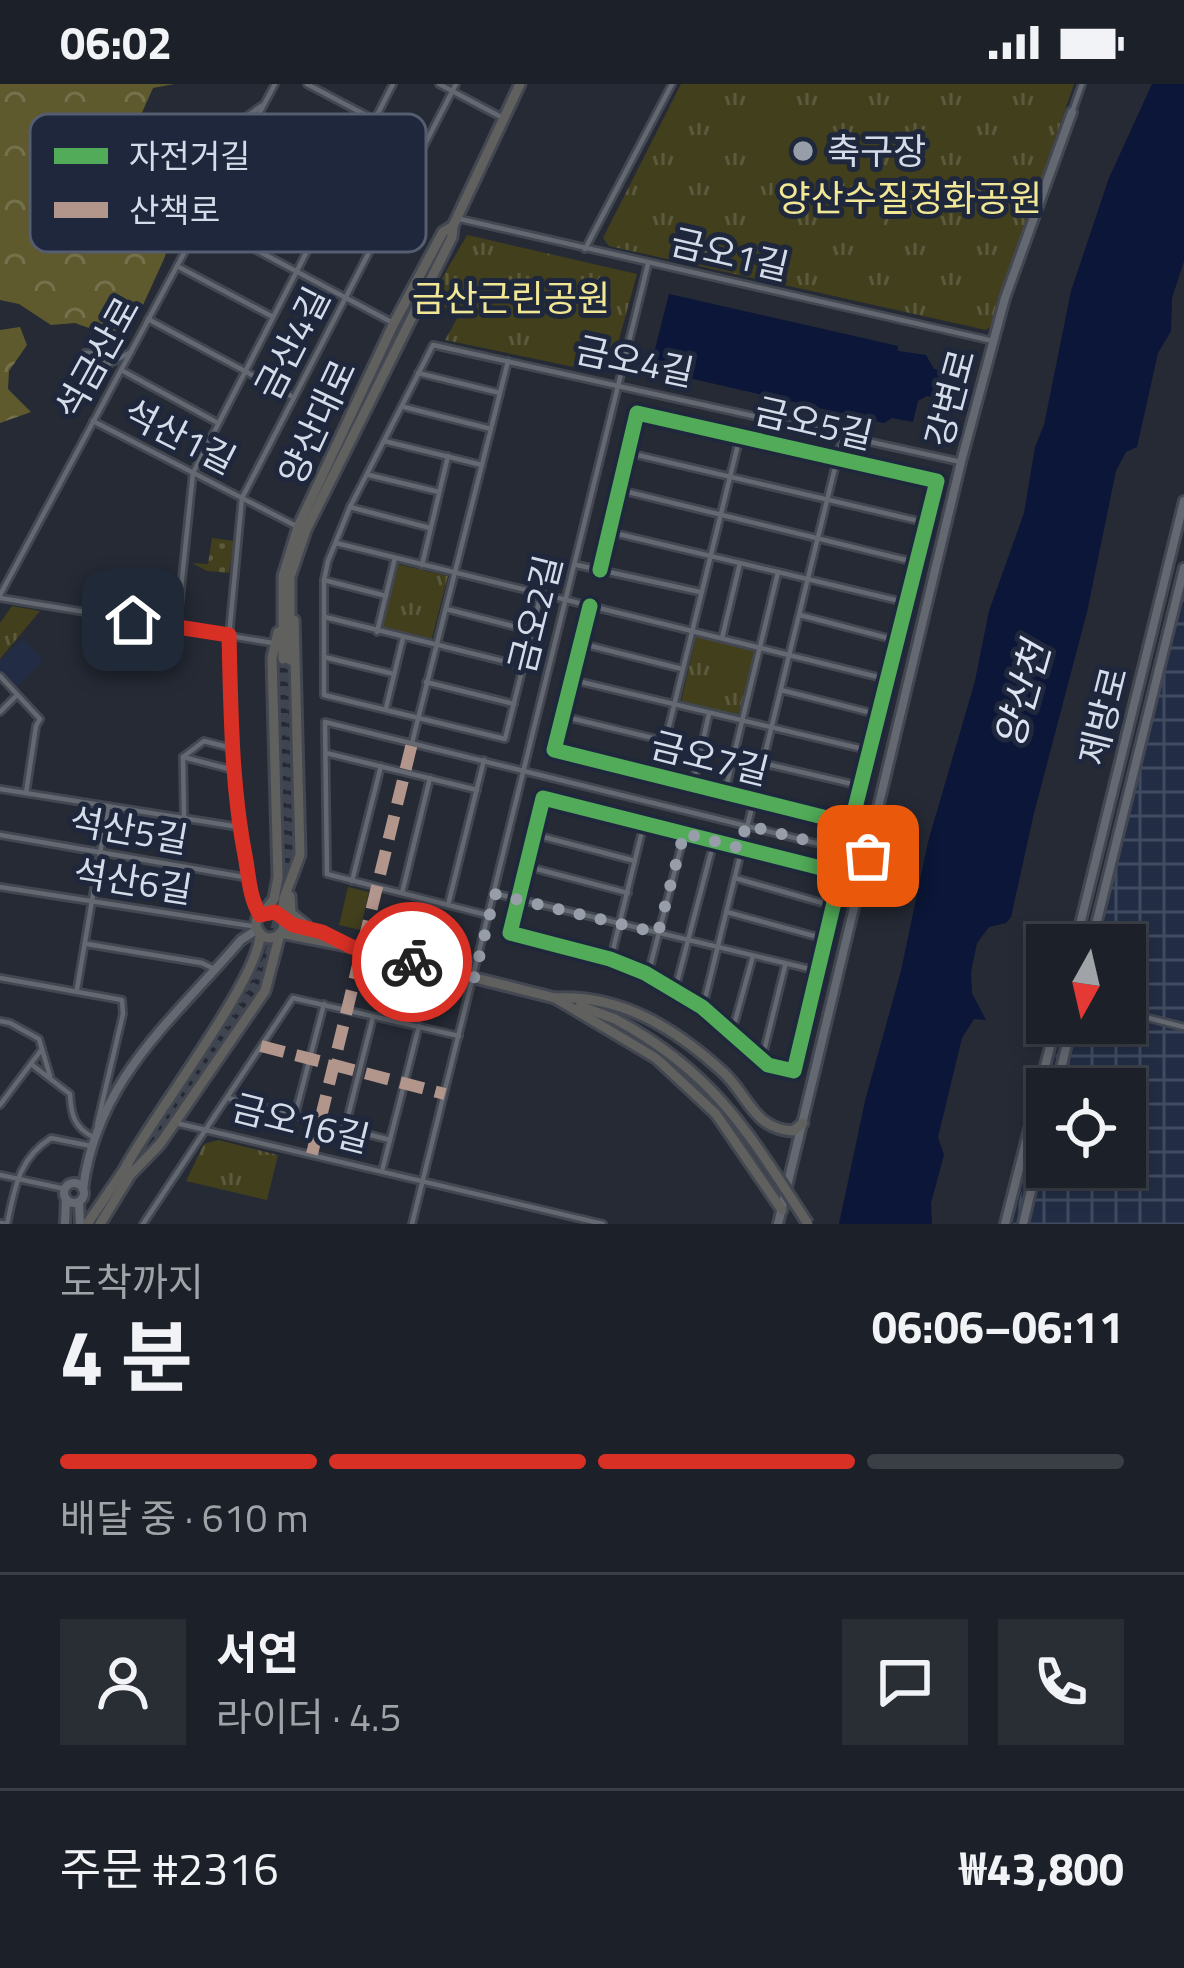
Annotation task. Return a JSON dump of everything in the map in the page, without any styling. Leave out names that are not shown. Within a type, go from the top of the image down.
[{"type":"main road","name":"양산대로","points":[[454,222],[443,232],[394,323],[302,528],[283,577],[286,659],[290,578],[302,528],[452,237],[454,222],[520,84]]},
{"type":"main road","points":[[290,594],[297,656],[301,838],[289,905],[293,916],[352,947]]},
{"type":"main road","points":[[100,1224],[260,947],[260,923],[276,892],[272,658],[282,615]]},
{"type":"main road","points":[[277,836],[290,844],[301,838]]},
{"type":"main road","points":[[271,979],[284,898],[292,883]]},
{"type":"main road","points":[[260,923],[275,912],[322,932]]},
{"type":"main road","points":[[260,923],[272,938],[280,934],[352,947],[555,998],[614,1019],[666,1049],[713,1090],[744,1126],[808,1224]]},
{"type":"main road","points":[[84,1224],[175,1123],[271,979],[282,944],[308,940]]},
{"type":"main road","points":[[249,971],[271,979]]},
{"type":"main road","points":[[555,998],[580,996],[634,1009],[680,1037],[727,1076],[765,1124],[793,1131],[803,1124]]},
{"type":"main road","points":[[555,998],[656,1058],[716,1114],[782,1210]]},
{"type":"main road","points":[[128,1171],[152,1136]]},
{"type":"main road","points":[[82,1195],[100,1201]]},
{"type":"street","name":"석금산로","points":[[259,114],[275,84]]},
{"type":"street","points":[[307,84],[364,114]]},
{"type":"street","points":[[378,114],[393,84]]},
{"type":"street","points":[[439,84],[454,87],[503,118]]},
{"type":"street","points":[[585,250],[672,84]]},
{"type":"street","name":"강변로","points":[[778,1224],[993,341],[1082,84]]},
{"type":"street","name":"금산4길","points":[[426,141],[454,87]]},
{"type":"street","points":[[250,114],[265,103]]},
{"type":"street","name":"금오1길","points":[[454,222],[993,341]]},
{"type":"street","name":"석금산로","points":[[0,597],[185,252]]},
{"type":"street","points":[[262,252],[394,323]]},
{"type":"street","points":[[177,627],[194,473],[307,252]]},
{"type":"street","name":"금산4길","points":[[242,498],[369,252]]},
{"type":"street","name":"금오2길","points":[[412,1224],[648,264]]},
{"type":"street","points":[[177,266],[273,317]]},
{"type":"street","points":[[148,320],[294,398]]},
{"type":"street","name":"금오4길","points":[[418,374],[433,345],[961,462]]},
{"type":"street","points":[[86,353],[100,352],[106,365],[131,352]]},
{"type":"street","points":[[412,742],[508,361]]},
{"type":"street","points":[[121,370],[218,423]]},
{"type":"street","points":[[500,393],[418,374],[334,543],[324,580],[323,694],[505,739],[541,594]]},
{"type":"street","points":[[401,406],[491,430]]},
{"type":"street","name":"금오5길","points":[[600,570],[637,413],[937,481],[890,680]]},
{"type":"street","name":"석산1길","points":[[93,422],[302,528]]},
{"type":"street","name":"금오5길","points":[[702,1007],[843,435]]},
{"type":"street","name":"금오5길","points":[[657,776],[740,436]]},
{"type":"street","points":[[384,441],[482,465]]},
{"type":"street","name":"금오5길","points":[[628,452],[927,523]]},
{"type":"street","points":[[422,565],[448,456]]},
{"type":"street","points":[[367,475],[439,492]]},
{"type":"street","points":[[619,489],[917,563]]},
{"type":"street","points":[[93,1137],[128,1069],[260,923],[239,827],[232,749],[229,635],[242,498]]},
{"type":"street","name":"제방로","points":[[1080,924],[1184,501]]},
{"type":"street","points":[[350,507],[430,528]]},
{"type":"street","points":[[609,532],[908,603]]},
{"type":"street","points":[[334,543],[890,680]]},
{"type":"street","points":[[377,632],[395,558]]},
{"type":"street","points":[[722,638],[740,563]]},
{"type":"street","points":[[575,564],[700,592]]},
{"type":"street","points":[[1096,924],[1184,568]]},
{"type":"street","points":[[742,720],[778,572]]},
{"type":"street","points":[[324,580],[386,596]]},
{"type":"street","points":[[0,597],[276,644]]},
{"type":"street","points":[[562,716],[590,606]]},
{"type":"street","points":[[446,609],[532,631]]},
{"type":"street","points":[[800,615],[899,641]]},
{"type":"street","points":[[322,617],[523,666]]},
{"type":"street","points":[[386,710],[403,638]]},
{"type":"street","points":[[580,644],[682,669]]},
{"type":"street","points":[[322,656],[394,674]]},
{"type":"street","points":[[0,676],[40,719],[26,793]]},
{"type":"street","name":"금오7길","points":[[571,680],[871,751]]},
{"type":"street","name":"금오7길","points":[[665,741],[562,716],[554,750],[851,824],[890,680]]},
{"type":"street","points":[[426,682],[514,704]]},
{"type":"street","points":[[781,690],[880,715]]},
{"type":"street","points":[[0,712],[18,694]]},
{"type":"street","name":"금오7길","points":[[693,784],[710,712]]},
{"type":"street","name":"금오7길","points":[[725,792],[742,720]]},
{"type":"street","points":[[489,916],[327,874],[325,722],[868,856]]},
{"type":"street","points":[[183,757],[204,742],[232,749]]},
{"type":"street","points":[[326,752],[477,790]]},
{"type":"street","points":[[183,757],[233,770]]},
{"type":"street","points":[[183,757],[184,818]]},
{"type":"street","points":[[448,905],[484,760]]},
{"type":"street","name":"금오7길","points":[[762,763],[862,786]]},
{"type":"street","points":[[352,881],[381,766]]},
{"type":"street","points":[[402,893],[430,778]]},
{"type":"street","points":[[0,789],[239,827]]},
{"type":"street","points":[[543,798],[644,824],[841,873],[794,1071],[768,1065],[702,1007],[648,974],[510,933],[543,798]]},
{"type":"street","points":[[77,989],[108,806]]},
{"type":"street","points":[[610,959],[644,824]]},
{"type":"street","points":[[648,974],[684,833]]},
{"type":"street","points":[[534,834],[635,861]]},
{"type":"street","name":"석산5길","points":[[0,836],[249,878]]},
{"type":"street","points":[[675,990],[713,841]]},
{"type":"street","points":[[526,866],[628,892]]},
{"type":"street","points":[[733,878],[833,906]]},
{"type":"street","name":"석산6길","points":[[0,887],[260,923]]},
{"type":"street","points":[[495,894],[818,971]]},
{"type":"street","points":[[725,912],[825,939]]},
{"type":"street","points":[[86,944],[202,963],[215,970]]},
{"type":"street","points":[[732,1032],[753,956]]},
{"type":"street","points":[[761,1059],[786,963]]},
{"type":"street","points":[[0,978],[122,1000],[123,1014],[87,1162],[84,1224]]},
{"type":"street","points":[[175,1123],[208,1128],[293,998],[459,1036]]},
{"type":"street","points":[[295,1115],[324,1002]]},
{"type":"street","points":[[345,1128],[374,1015]]},
{"type":"street","points":[[1146,1017],[1184,1027]]},
{"type":"street","points":[[0,1034],[3,1022],[39,1039],[50,1076]]},
{"type":"street","points":[[382,1171],[419,1026]]},
{"type":"street","points":[[1005,1224],[1051,1044]]},
{"type":"street","points":[[0,1105],[42,1049]]},
{"type":"street","points":[[31,1064],[70,1094],[71,1115],[93,1137]]},
{"type":"street","points":[[228,1098],[390,1139]]},
{"type":"street","name":"금오16길","points":[[143,1224],[208,1128],[603,1224]]},
{"type":"street","points":[[0,1222],[7,1224],[26,1157],[51,1138],[93,1137]]},
{"type":"street","points":[[64,1224],[67,1190],[87,1162]]},
{"type":"street","points":[[0,1175],[82,1195]]},
{"type":"street","points":[[1022,1224],[1031,1188]]},
{"type":"street","points":[[67,1190],[82,1195]]},
{"type":"shaded area","points":[[1177,577],[1184,579],[1184,1224],[1013,1224],[1026,1173],[1026,1188],[1146,1188],[1146,1068],[1052,1068],[1059,1044],[1146,1044],[1146,924],[1089,924]]},
{"type":"shaded area","points":[[22,639],[43,659],[15,689],[0,673],[0,661]]},
{"type":"green space","points":[[0,84],[174,84],[153,88],[141,114],[30,114],[30,252],[166,252],[137,318],[108,335],[75,323],[51,325],[19,304],[0,300]]},
{"type":"green space","name":"양산수질정화공원","points":[[681,84],[1074,84],[990,327],[986,330],[609,246],[603,238]]},
{"type":"green space","name":"축구장","points":[[766,106],[860,140],[839,195],[746,162]]},
{"type":"green space","points":[[883,165],[901,171],[879,231],[862,225]]},
{"type":"green space","name":"금산근린공원","points":[[467,235],[637,274],[616,350],[586,344],[579,368],[445,340],[459,315],[430,299]]},
{"type":"green space","points":[[20,327],[27,345],[9,371],[8,389],[31,412],[0,423],[0,330]]},
{"type":"green space","points":[[212,538],[234,541],[229,573],[207,571],[192,563],[208,564]]},
{"type":"green space","points":[[397,564],[448,576],[428,640],[385,630]]},
{"type":"green space","points":[[12,606],[40,611],[0,659],[0,623]]},
{"type":"green space","points":[[696,636],[755,651],[738,715],[681,702]]},
{"type":"green space","points":[[348,887],[369,892],[360,930],[339,925]]},
{"type":"green space","points":[[218,1140],[278,1155],[267,1200],[186,1181],[204,1144]]},
{"type":"water","name":"양산천","points":[[1152,84],[1184,84],[1184,261],[1172,298],[1171,331],[1158,353],[1137,447],[1126,452],[1116,471],[1087,612],[1011,917],[989,927],[977,943],[972,993],[986,1020],[974,1019],[962,1038],[938,1137],[944,1155],[931,1203],[932,1224],[839,1224],[928,842],[975,681],[989,611],[1024,513],[1071,291],[1109,178]]},
{"type":"water","points":[[669,294],[926,355],[934,369],[941,370],[935,398],[918,401],[913,422],[892,418],[884,423],[650,369]]},
{"type":"tunnel","points":[[283,659],[285,845]]},
{"type":"tunnel","points":[[285,885],[291,831],[290,660]]},
{"type":"tunnel","points":[[155,1138],[255,987],[268,958],[280,908]]},
{"type":"tunnel","points":[[224,1025],[260,961]]},
{"type":"marked path","points":[[312,1154],[412,743]]},
{"type":"marked path","points":[[261,1046],[445,1094]]},
{"type":"cycle path","points":[[590,606],[554,750],[851,824],[937,481],[637,413],[600,570]]},
{"type":"cycle path","points":[[543,798],[841,873],[794,1071],[768,1065],[702,1007],[645,973],[510,933],[543,798]]},
{"type":"way so far","points":[[412,962],[474,978],[495,894],[658,933],[684,833],[740,848],[746,825],[868,856]]},
{"type":"place","name":"축구장","points":[[803,151]]},
{"type":"route","points":[[133,620],[229,635],[239,827],[251,896],[260,915],[275,912],[293,925],[352,947],[412,962]]}]
